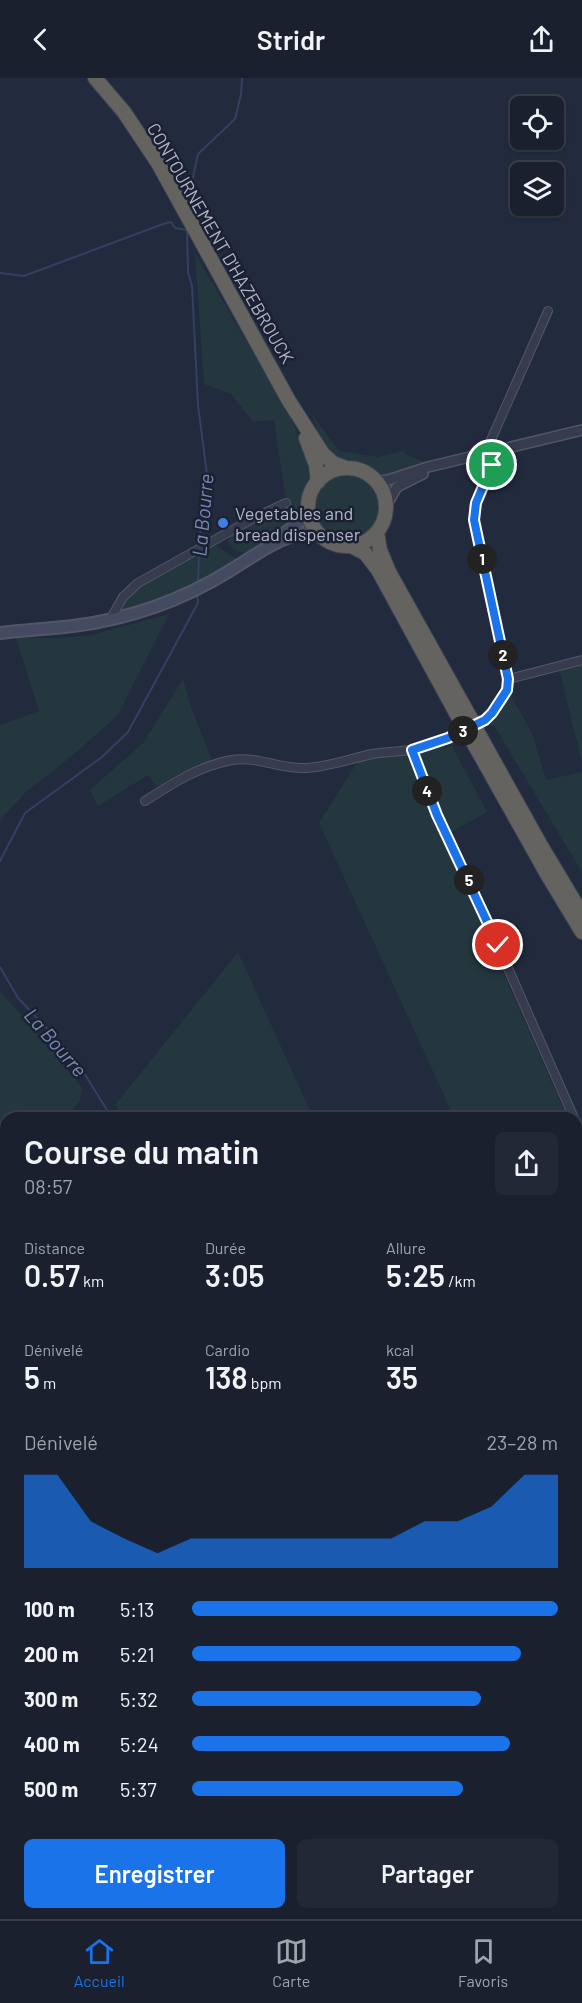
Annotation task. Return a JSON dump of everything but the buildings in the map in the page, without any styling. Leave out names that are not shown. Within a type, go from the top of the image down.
[{"type":"highway","name":"CONTOURNEMENT D'HAZEBROUCK","points":[[95,78],[139,133],[289,401],[323,454],[333,463],[346,468]]},
{"type":"highway","name":"CONTOURNEMENT D'HAZEBROUCK","points":[[289,401],[310,450],[318,482]]},
{"type":"highway","points":[[351,546],[365,541],[377,532],[385,518],[386,506],[384,494],[376,481],[364,472],[346,468],[332,471],[318,482],[311,492],[308,507],[311,523],[318,533],[331,543],[351,546],[365,553],[378,570],[582,914]]},
{"type":"highway","points":[[377,532],[381,554],[392,577],[546,874],[582,932]]},
{"type":"main road","points":[[257,554],[299,522],[308,507]]},
{"type":"main road","points":[[0,633],[73,626],[110,620],[146,610],[196,590],[257,554],[295,535],[318,533]]},
{"type":"street","points":[[145,801],[175,781],[231,761],[249,760],[293,768],[306,768],[379,753],[412,750],[448,738],[485,720],[492,713],[507,690],[508,679],[474,520],[476,503],[492,465],[491,440],[548,311]]},
{"type":"street","points":[[376,481],[388,480],[423,468],[582,430]]},
{"type":"street","points":[[386,506],[400,484],[452,462]]},
{"type":"street","points":[[110,620],[120,600],[134,586],[194,550],[262,513],[286,503]]},
{"type":"street","points":[[508,679],[582,660]]},
{"type":"street","points":[[412,750],[437,815],[481,907],[571,1112]]},
{"type":"shaded area","points":[[195,253],[287,411],[303,445],[313,477],[303,512],[250,553],[234,550],[228,542],[230,535],[286,500],[274,420],[253,422],[231,394],[204,384]]},
{"type":"shaded area","points":[[311,413],[339,451],[378,457],[404,451],[407,455],[430,464],[380,476],[364,464],[340,461],[319,436]]},
{"type":"shaded area","points":[[347,473],[360,476],[370,483],[377,493],[380,506],[377,519],[370,529],[360,536],[347,539],[334,536],[324,529],[317,519],[314,506],[317,493],[324,483],[334,476]]},
{"type":"shaded area","points":[[214,544],[238,560],[187,591],[130,609],[120,609],[132,591],[139,586]]},
{"type":"shaded area","points":[[169,614],[118,715],[72,756],[26,792],[0,823],[0,725],[39,711],[16,638],[91,635]]},
{"type":"shaded area","points":[[582,662],[582,763],[559,668]]},
{"type":"shaded area","points":[[183,679],[212,761],[179,774],[157,787],[148,775],[98,806],[90,790],[144,742]]},
{"type":"shaded area","points":[[511,696],[532,733],[546,780],[582,772],[582,872],[495,727],[488,723]]},
{"type":"shaded area","points":[[452,746],[487,812],[441,838],[465,886],[565,1112],[452,1112],[319,823],[358,761]]},
{"type":"shaded area","points":[[238,952],[311,1112],[120,1112],[115,1105]]},
{"type":"shaded area","points":[[0,991],[56,1054],[82,1088],[80,1100],[71,1112],[0,1112]]},
{"type":"waterway","name":"La Bourre","points":[[190,207],[190,191],[198,154],[235,119],[242,78]]},
{"type":"waterway","points":[[0,273],[24,276],[171,222],[175,228],[187,230]]},
{"type":"waterway","name":"La Bourre","points":[[187,227],[198,405],[208,482],[199,546]]},
{"type":"waterway","name":"La Bourre","points":[[198,585],[199,552]]},
{"type":"waterway","name":"La Bourre","points":[[0,861],[25,813],[102,757],[128,732],[198,603],[197,594]]},
{"type":"waterway","name":"La Bourre","points":[[0,967],[18,998],[74,1057],[108,1112]]},
{"type":"place","name":"Vegetables and bread dispenser","points":[[223,523]]},
{"type":"route","points":[[492,465],[480,490],[474,520],[509,685],[492,713],[485,720],[448,738],[412,750],[437,815],[498,945]]}]
